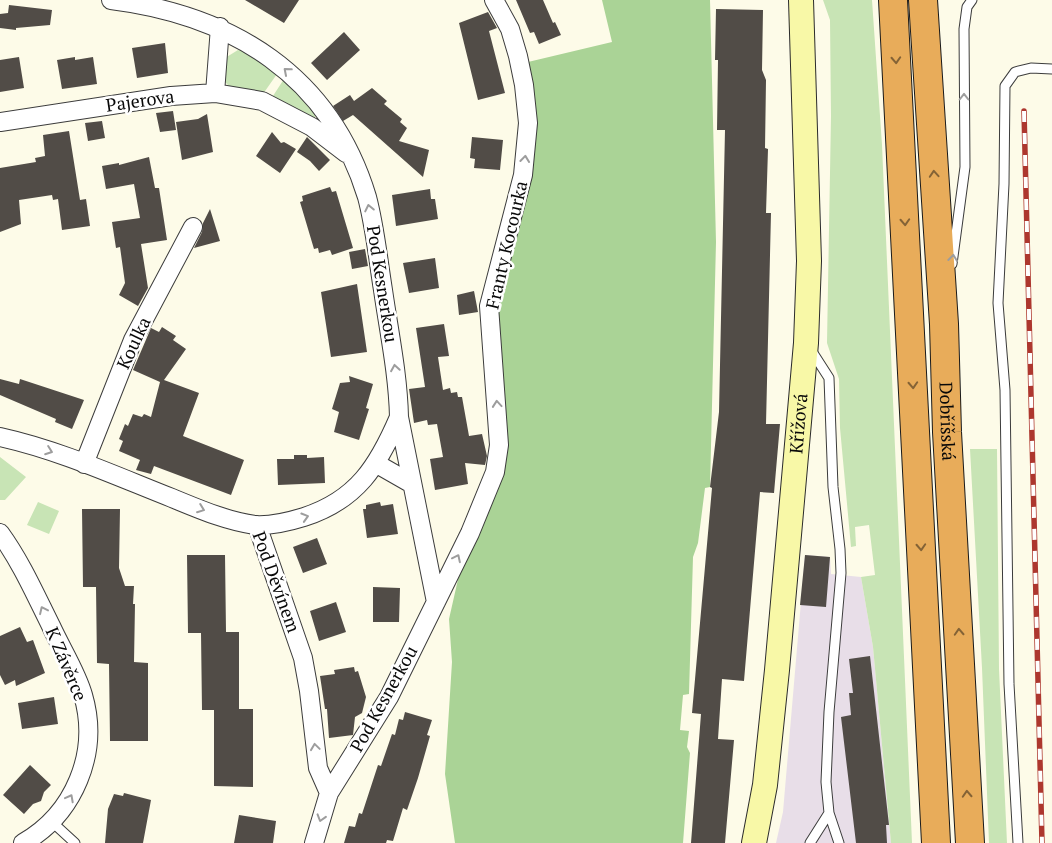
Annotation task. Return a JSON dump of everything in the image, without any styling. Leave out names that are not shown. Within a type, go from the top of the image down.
[{"type":"highway","name":"Dobříšská","points":[[923,0],[944,324],[947,432],[970,843]]},
{"type":"highway","points":[[925,36],[929,0]]},
{"type":"highway","name":"Dobříšská","points":[[892,4],[936,843]]},
{"type":"street","name":"Pod Kesnerkou","points":[[111,0],[154,6],[189,15],[220,27],[278,64],[308,91],[332,122],[350,155],[366,196],[373,226],[398,387],[399,417],[436,602],[389,697],[329,793]]},
{"type":"street","name":"Franty Kocourka","points":[[436,602],[482,505],[495,472],[499,445],[489,306],[523,175],[528,123],[524,85],[518,56],[510,29],[494,0]]},
{"type":"street","name":"Křížová","points":[[754,843],[765,785],[778,670],[806,344],[809,252],[801,0]]},
{"type":"street","points":[[220,27],[215,93],[262,102],[312,127],[350,155]]},
{"type":"street","name":"Pajerova","points":[[0,122],[171,96],[215,93]]},
{"type":"street","name":"Koulka","points":[[84,464],[133,340],[193,227]]},
{"type":"street","points":[[257,525],[285,523],[323,511],[354,491],[377,464],[399,417]]},
{"type":"street","name":"Pod Děvínem","points":[[0,437],[84,464],[222,518],[257,525],[303,658],[318,768],[329,793]]},
{"type":"street","points":[[377,464],[412,484]]},
{"type":"street","name":"K Závěrce","points":[[0,533],[18,558],[83,695],[87,731],[84,765],[77,786],[66,806],[35,836],[23,843]]},
{"type":"street","points":[[314,843],[329,793]]},
{"type":"lane","points":[[944,324],[965,167],[964,29],[967,7],[972,0]]},
{"type":"lane","points":[[1018,843],[1009,684],[1005,390],[998,302],[1004,184],[1005,86],[1015,72],[1031,68],[1052,69]]},
{"type":"lane","points":[[806,344],[829,378],[833,487],[840,549],[841,573],[829,712],[826,782],[828,813],[838,843]]},
{"type":"lane","points":[[810,843],[828,813]]},
{"type":"lane","points":[[50,821],[74,843]]},
{"type":"shaded area","points":[[805,555],[830,557],[831,574],[861,577],[873,647],[891,843],[776,843],[783,812]]},
{"type":"green space","points":[[602,0],[710,0],[716,242],[710,487],[705,488],[698,543],[693,557],[689,694],[683,695],[680,730],[689,731],[687,747],[690,753],[683,843],[455,843],[445,774],[452,662],[449,619],[464,553],[495,493],[505,466],[506,435],[498,304],[533,171],[535,111],[528,62],[612,42]]},
{"type":"green space","points":[[823,0],[872,0],[882,145],[912,843],[891,843],[873,647],[861,577],[875,575],[869,525],[855,527],[856,546],[851,547],[840,428],[839,379],[827,343],[831,116],[830,20]]},
{"type":"green space","points":[[238,50],[253,56],[277,74],[263,94],[229,86],[223,80],[225,58]]},
{"type":"green space","points":[[284,79],[315,114],[315,118],[271,99]]},
{"type":"green space","points":[[970,449],[997,449],[999,669],[1007,843],[989,843]]},
{"type":"green space","points":[[0,457],[26,477],[5,500],[0,500]]},
{"type":"green space","points":[[38,502],[59,511],[49,534],[27,525]]},
{"type":"building","points":[[245,0],[299,0],[284,23]]},
{"type":"building","points":[[516,0],[543,0],[553,23],[555,22],[561,35],[539,44],[534,32],[530,33]]},
{"type":"building","points":[[9,5],[52,10],[50,25],[16,28],[16,30],[0,28],[0,14],[8,13]]},
{"type":"building","points":[[716,9],[763,10],[762,70],[766,80],[765,148],[768,149],[766,213],[771,213],[766,424],[780,424],[774,493],[760,492],[744,681],[722,679],[718,739],[734,740],[725,843],[691,843],[701,714],[692,713],[712,488],[710,487],[719,412],[725,130],[717,130],[718,60],[715,60]]},
{"type":"building","points":[[488,12],[497,28],[489,31],[505,93],[478,100],[459,23]]},
{"type":"building","points":[[344,32],[360,50],[327,80],[311,63]]},
{"type":"building","points":[[165,43],[168,73],[137,78],[132,48]]},
{"type":"building","points":[[19,57],[24,88],[0,92],[0,60]]},
{"type":"building","points":[[75,57],[75,60],[93,57],[97,84],[62,89],[57,60]]},
{"type":"building","points":[[372,88],[387,101],[384,104],[402,119],[400,122],[407,128],[399,141],[429,150],[423,177],[353,115],[343,121],[333,106],[350,95],[354,101]]},
{"type":"building","points":[[173,111],[176,130],[160,132],[156,113]]},
{"type":"building","points":[[207,114],[213,152],[182,160],[176,122],[198,119]]},
{"type":"building","points":[[102,121],[105,138],[88,141],[85,123]]},
{"type":"building","points":[[69,131],[80,200],[86,199],[90,226],[62,230],[58,199],[53,200],[52,195],[19,200],[21,224],[0,232],[0,168],[36,162],[35,158],[45,156],[43,135]]},
{"type":"building","points":[[272,132],[281,143],[284,142],[296,149],[280,173],[256,156]]},
{"type":"building","points":[[307,137],[330,160],[319,171],[310,161],[297,152]]},
{"type":"building","points":[[472,137],[503,140],[500,170],[474,168],[475,159],[470,158]]},
{"type":"building","points":[[149,157],[155,188],[159,188],[167,240],[141,244],[148,288],[138,306],[119,295],[125,283],[120,247],[116,248],[112,222],[140,218],[134,184],[106,189],[102,166],[119,163],[119,165]]},
{"type":"building","points":[[330,187],[332,192],[336,191],[353,248],[332,255],[330,250],[319,253],[318,248],[314,249],[300,202],[303,201],[302,196]]},
{"type":"building","points":[[430,189],[431,199],[435,199],[438,219],[396,226],[392,195]]},
{"type":"building","points":[[210,209],[220,241],[194,248],[202,232],[203,223]]},
{"type":"building","points":[[365,249],[368,266],[352,269],[349,252]]},
{"type":"building","points":[[435,258],[439,288],[409,293],[403,263]]},
{"type":"building","points":[[357,284],[367,352],[331,357],[321,292]]},
{"type":"building","points":[[474,291],[478,312],[459,315],[457,295]]},
{"type":"building","points":[[444,324],[449,356],[438,357],[443,390],[450,388],[451,393],[457,392],[458,397],[462,397],[469,436],[482,434],[487,456],[485,465],[465,463],[468,484],[435,490],[430,459],[443,457],[437,424],[428,425],[427,420],[414,423],[409,389],[425,387],[416,328]]},
{"type":"building","points":[[162,327],[176,336],[173,340],[186,349],[164,380],[199,393],[183,436],[244,460],[231,495],[154,466],[151,474],[136,470],[140,460],[119,451],[123,441],[119,439],[125,424],[128,426],[133,414],[142,417],[144,414],[151,417],[160,382],[133,370],[151,328],[159,332]]},
{"type":"building","points":[[349,376],[373,384],[366,408],[369,409],[359,440],[334,432],[339,412],[332,409],[340,383],[350,382]]},
{"type":"building","points":[[0,379],[19,384],[20,379],[84,400],[72,429],[55,422],[56,419],[0,395]]},
{"type":"building","points":[[294,455],[307,455],[307,458],[324,457],[325,483],[278,485],[277,459],[294,459]]},
{"type":"building","points":[[380,502],[381,506],[393,504],[398,534],[367,538],[363,509],[366,509],[366,505]]},
{"type":"building","points":[[82,509],[120,509],[119,568],[125,586],[134,586],[134,662],[148,663],[148,741],[110,741],[109,664],[97,663],[96,587],[83,587]]},
{"type":"building","points":[[317,538],[327,564],[303,573],[293,547]]},
{"type":"building","points":[[187,555],[225,555],[226,632],[239,632],[239,709],[253,709],[253,787],[214,786],[214,710],[202,710],[201,633],[188,633]]},
{"type":"building","points":[[805,555],[830,557],[826,607],[800,605]]},
{"type":"building","points":[[373,587],[400,588],[399,622],[373,622]]},
{"type":"building","points":[[336,602],[346,632],[319,641],[310,611]]},
{"type":"building","points":[[20,627],[27,642],[33,640],[45,673],[16,686],[15,680],[5,685],[0,675],[0,636]]},
{"type":"building","points":[[870,656],[889,825],[886,825],[887,843],[856,843],[841,717],[851,715],[849,693],[853,693],[849,659]]},
{"type":"building","points":[[354,667],[355,672],[358,671],[366,697],[362,713],[355,717],[353,735],[329,738],[327,709],[325,709],[320,676],[335,674],[334,670]]},
{"type":"building","points":[[54,697],[58,724],[22,729],[18,703]]},
{"type":"building","points":[[405,712],[432,720],[427,735],[430,736],[418,778],[407,810],[403,808],[393,841],[387,840],[386,843],[344,843],[349,826],[355,827],[359,813],[362,814],[378,765],[381,766],[392,734],[395,735],[399,719],[403,720]]},
{"type":"building","points":[[30,765],[51,785],[44,792],[41,801],[33,804],[24,814],[3,795]]},
{"type":"building","points":[[124,793],[151,800],[143,843],[105,843],[108,809],[114,794],[123,796]]},
{"type":"building","points":[[239,815],[276,821],[273,843],[234,843]]},
{"type":"railway","points":[[1024,111],[1042,843]]}]
